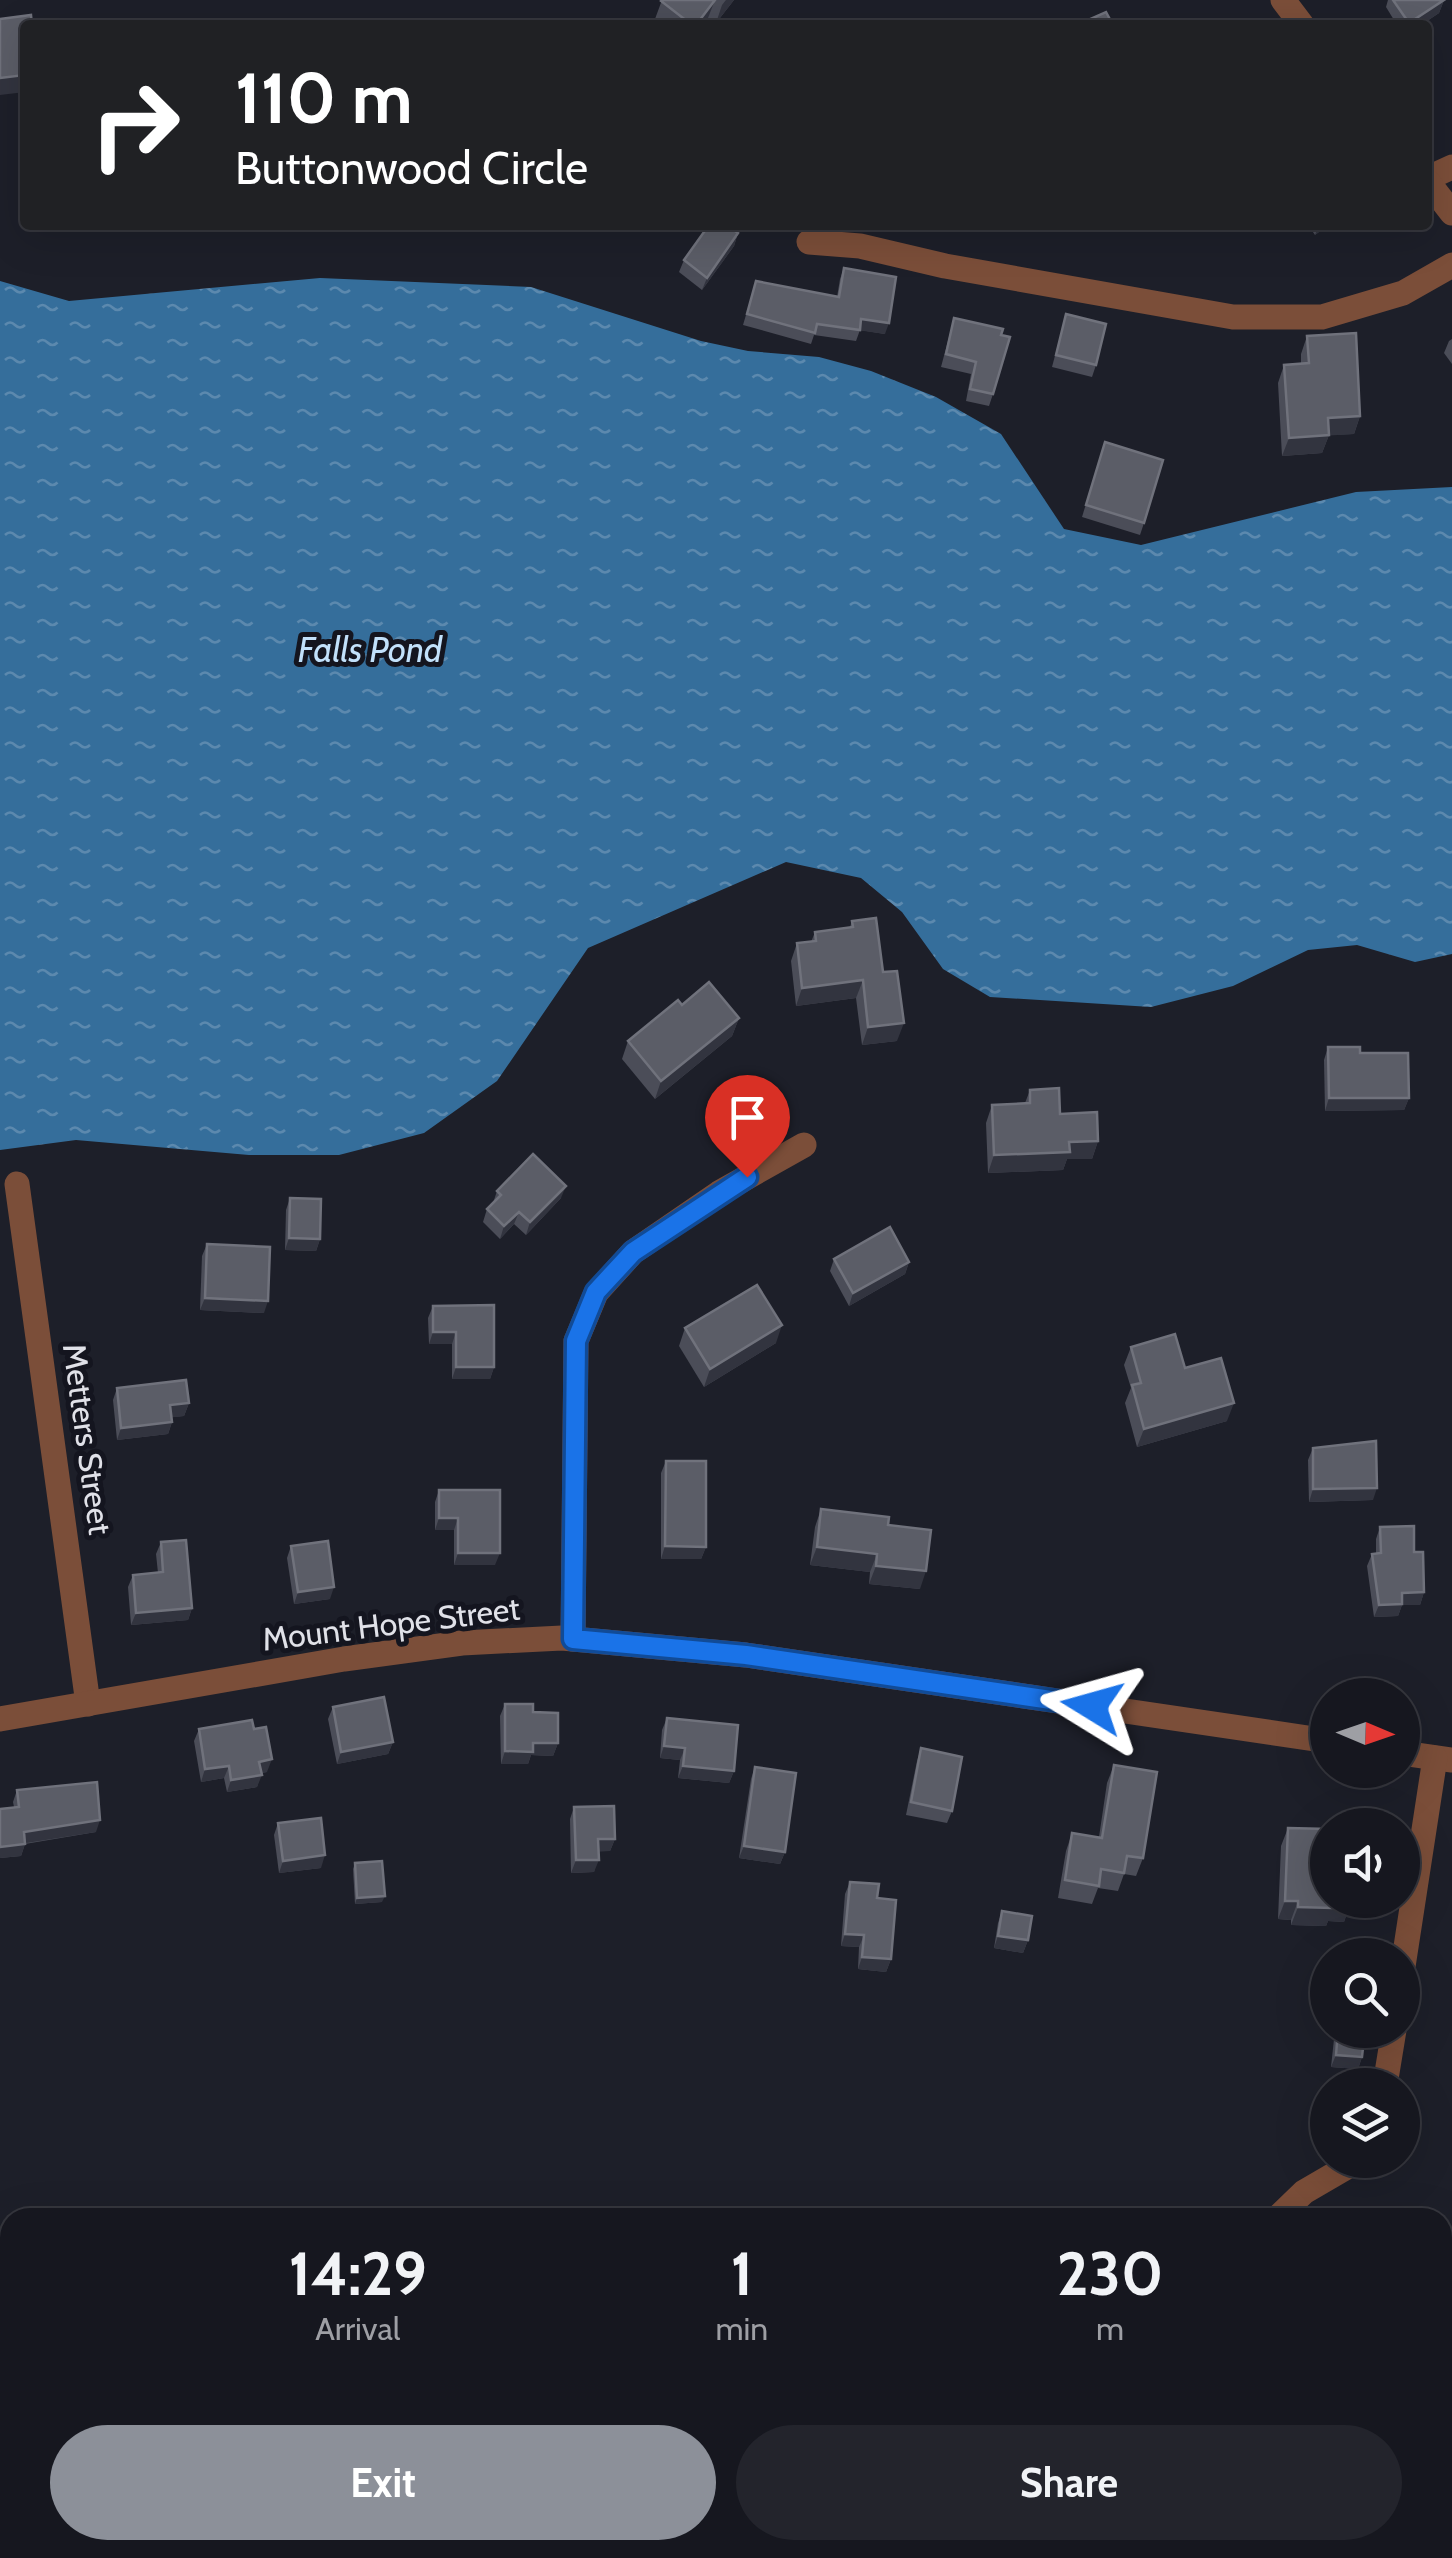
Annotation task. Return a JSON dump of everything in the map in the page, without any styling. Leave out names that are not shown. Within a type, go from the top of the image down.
[{"type":"street","points":[[1283,0],[1298,20]]},
{"type":"street","points":[[1432,186],[1452,213]]},
{"type":"street","points":[[809,242],[860,246],[945,266],[1233,317],[1322,317],[1403,293],[1452,265]]},
{"type":"street","points":[[573,1639],[576,1341],[596,1292],[633,1252],[719,1193],[804,1145]]},
{"type":"street","name":"Metters Street","points":[[16,1184],[88,1704]]},
{"type":"street","name":"Mount Hope Street","points":[[0,1719],[462,1643],[573,1639],[746,1655],[1310,1739]]},
{"type":"street","points":[[1409,1938],[1444,1759]]},
{"type":"street","points":[[1288,2208],[1304,2192],[1328,2178]]},
{"type":"water","name":"Falls Pond","points":[[320,278],[531,287],[701,341],[748,351],[819,357],[871,371],[936,397],[1001,434],[1064,529],[1141,545],[1356,492],[1452,487],[1452,954],[1415,962],[1357,945],[1308,950],[1233,986],[1151,1007],[990,997],[943,969],[902,912],[861,878],[786,862],[588,948],[497,1081],[424,1133],[339,1155],[249,1155],[76,1140],[0,1150],[0,281],[69,301]]},
{"type":"building","points":[[715,0],[700,20],[686,20],[661,1]]},
{"type":"building","points":[[1393,0],[1444,0],[1414,20],[1407,20]]},
{"type":"building","points":[[1106,12],[1110,20],[1088,20]]},
{"type":"building","points":[[31,15],[32,20],[20,20],[20,76],[0,78],[0,19]]},
{"type":"building","points":[[705,230],[738,233],[707,278],[684,260]]},
{"type":"building","points":[[844,268],[896,277],[889,323],[861,319],[860,330],[817,324],[815,333],[747,314],[756,281],[839,297]]},
{"type":"building","points":[[1066,314],[1106,324],[1096,365],[1056,355]]},
{"type":"building","points":[[954,318],[1003,329],[1001,335],[1010,337],[993,394],[970,389],[976,362],[946,354]]},
{"type":"building","points":[[1356,333],[1360,416],[1328,418],[1329,435],[1289,438],[1284,365],[1309,363],[1307,336]]},
{"type":"building","points":[[1105,442],[1163,460],[1144,523],[1086,505]]},
{"type":"building","points":[[876,918],[883,972],[897,971],[904,1023],[868,1027],[863,980],[802,988],[797,943],[816,941],[815,932],[853,927],[852,921]]},
{"type":"building","points":[[709,982],[739,1018],[661,1081],[628,1041],[678,1000],[682,1005]]},
{"type":"building","points":[[1328,1047],[1360,1047],[1360,1053],[1408,1053],[1409,1098],[1329,1098]]},
{"type":"building","points":[[1059,1088],[1060,1114],[1097,1112],[1098,1141],[1069,1142],[1070,1152],[994,1155],[992,1105],[1030,1103],[1030,1090]]},
{"type":"building","points":[[533,1154],[566,1186],[530,1222],[519,1212],[504,1226],[487,1209],[501,1195],[497,1191]]},
{"type":"building","points":[[290,1198],[321,1199],[320,1239],[289,1238]]},
{"type":"building","points":[[890,1227],[909,1262],[853,1293],[834,1259]]},
{"type":"building","points":[[207,1244],[270,1247],[268,1301],[205,1298]]},
{"type":"building","points":[[757,1285],[782,1325],[710,1369],[685,1328]]},
{"type":"building","points":[[494,1305],[494,1367],[456,1367],[456,1332],[433,1332],[433,1306]]},
{"type":"building","points":[[1175,1334],[1185,1368],[1221,1358],[1234,1403],[1144,1429],[1132,1385],[1141,1383],[1131,1347]]},
{"type":"building","points":[[186,1380],[189,1403],[170,1405],[172,1422],[121,1428],[117,1388]]},
{"type":"building","points":[[1376,1441],[1377,1488],[1313,1489],[1313,1448]]},
{"type":"building","points":[[666,1461],[706,1461],[706,1547],[665,1546]]},
{"type":"building","points":[[439,1490],[500,1490],[500,1553],[458,1553],[458,1518],[439,1518]]},
{"type":"building","points":[[821,1509],[889,1517],[888,1525],[931,1530],[926,1571],[876,1566],[877,1554],[817,1547]]},
{"type":"building","points":[[1414,1526],[1414,1552],[1423,1552],[1424,1592],[1402,1593],[1402,1604],[1379,1605],[1372,1554],[1381,1553],[1380,1527]]},
{"type":"building","points":[[186,1540],[192,1608],[136,1613],[133,1575],[163,1572],[161,1542]]},
{"type":"building","points":[[328,1541],[334,1587],[298,1592],[291,1546]]},
{"type":"building","points":[[384,1697],[393,1742],[341,1752],[333,1707]]},
{"type":"building","points":[[505,1704],[533,1704],[533,1712],[558,1713],[558,1743],[533,1743],[533,1752],[505,1751]]},
{"type":"building","points":[[667,1718],[738,1725],[734,1771],[683,1766],[685,1748],[664,1746]]},
{"type":"building","points":[[252,1720],[254,1729],[266,1727],[272,1759],[259,1762],[262,1775],[231,1780],[229,1766],[205,1769],[199,1729]]},
{"type":"building","points":[[921,1748],[962,1757],[952,1811],[911,1802]]},
{"type":"building","points":[[1114,1765],[1157,1772],[1143,1858],[1127,1856],[1124,1873],[1101,1869],[1099,1886],[1065,1880],[1072,1833],[1102,1838]]},
{"type":"building","points":[[755,1767],[796,1773],[785,1852],[744,1846]]},
{"type":"building","points":[[97,1782],[100,1820],[24,1832],[25,1844],[0,1847],[0,1809],[19,1807],[17,1790]]},
{"type":"building","points":[[614,1806],[615,1839],[598,1839],[599,1860],[576,1860],[574,1807]]},
{"type":"building","points":[[321,1818],[325,1855],[283,1861],[278,1823]]},
{"type":"building","points":[[1288,1828],[1310,1829],[1310,1907],[1298,1907],[1298,1901],[1285,1901]]},
{"type":"building","points":[[382,1861],[385,1896],[357,1898],[355,1863]]},
{"type":"building","points":[[850,1882],[879,1884],[877,1898],[896,1900],[891,1959],[862,1957],[864,1935],[845,1934]]},
{"type":"building","points":[[1002,1911],[1032,1916],[1028,1940],[998,1936]]},
{"type":"building","points":[[1337,2048],[1363,2048],[1362,2057],[1336,2055]]},
{"type":"route","points":[[747,1177],[633,1252],[596,1292],[576,1341],[573,1639],[746,1655],[1092,1706]]}]
